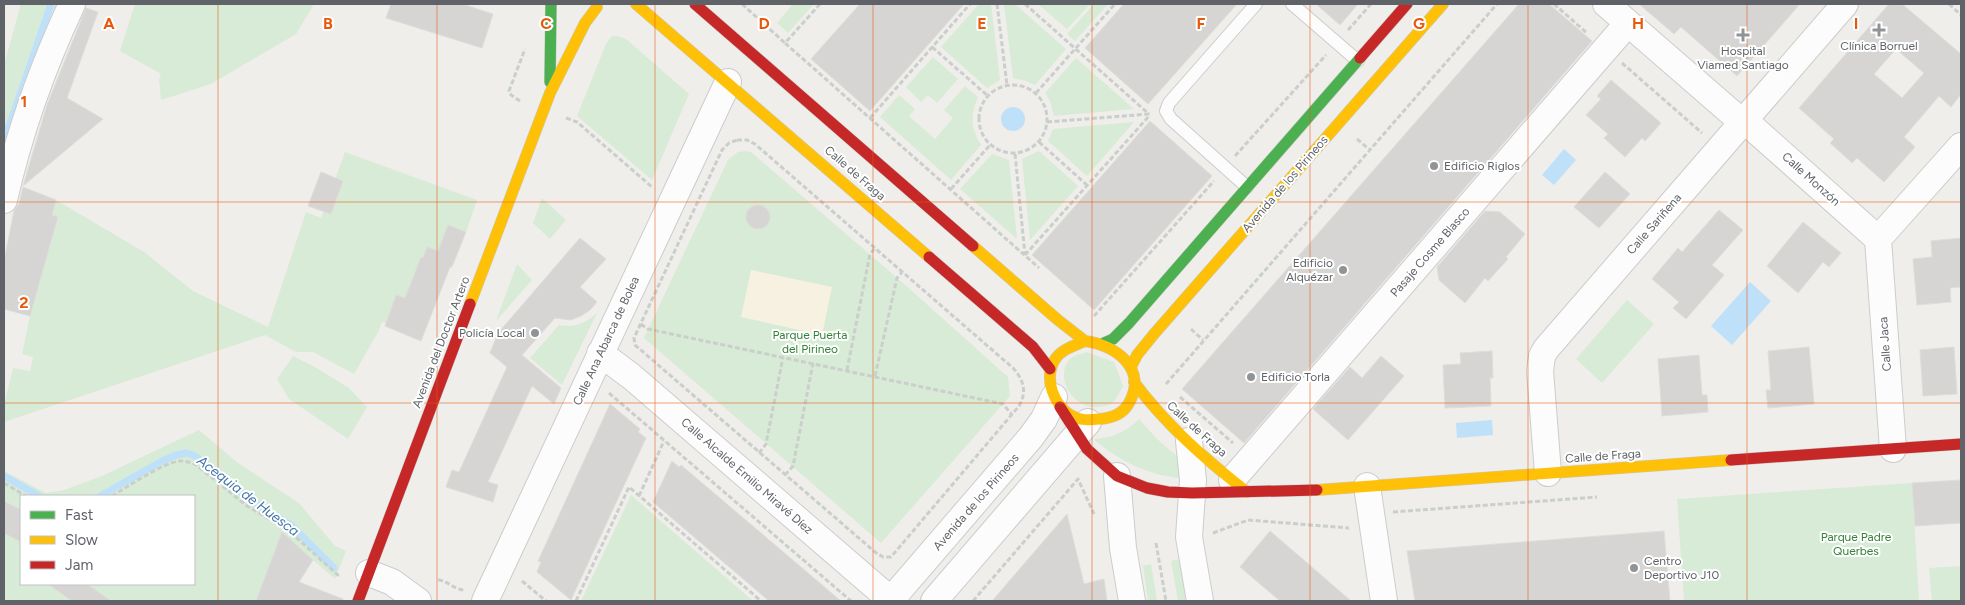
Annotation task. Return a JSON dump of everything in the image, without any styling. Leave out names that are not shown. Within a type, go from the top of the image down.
[{"type":"main road","name":"Avenida del Doctor Artero","points":[[550,93],[551,4]]},
{"type":"main road","name":"Calle de Fraga","points":[[636,4],[1021,336],[1033,347],[1050,368]]},
{"type":"main road","name":"Calle de Fraga","points":[[695,4],[1058,320],[1085,341]]},
{"type":"main road","points":[[1104,343],[1113,339],[1129,323],[1407,4]]},
{"type":"main road","name":"Avenida de los Pirineos","points":[[1131,367],[1137,355],[1154,334],[1443,4]]},
{"type":"main road","name":"Avenida del Doctor Artero","points":[[358,601],[550,93],[581,31],[602,5]]},
{"type":"main road","points":[[580,7],[602,5]]},
{"type":"main road","points":[[1085,341],[1104,343],[1118,351],[1131,367],[1134,382],[1132,395],[1123,411],[1082,428],[1057,402],[1049,378],[1050,368],[1055,356],[1063,348],[1073,343],[1085,341]]},
{"type":"main road","name":"Calle de Fraga","points":[[1134,382],[1151,406],[1240,486]]},
{"type":"main road","name":"Calle de Fraga","points":[[1057,402],[1082,428],[1086,449],[1117,476],[1147,488],[1168,492],[1192,493],[1240,486],[1367,486],[1961,444]]},
{"type":"street","points":[[4,200],[32,104],[52,46],[72,4]]},
{"type":"street","name":"Calle Monzón","points":[[1606,4],[1878,239]]},
{"type":"street","name":"Calle Sariñena","points":[[1548,473],[1540,371],[1542,356],[1743,121],[1838,6]]},
{"type":"street","name":"Pasaje Cosme Blasco","points":[[1240,486],[1250,458],[1628,24]]},
{"type":"street","name":"Calle Ana Abarca de Bolea","points":[[476,593],[600,353],[728,82]]},
{"type":"street","points":[[1878,239],[1961,146]]},
{"type":"street","name":"Calle Jaca","points":[[1878,239],[1892,449]]},
{"type":"street","name":"Calle Alcalde Emilio Miravé Díez","points":[[600,353],[632,377],[891,601]]},
{"type":"street","name":"Avenida de los Pirineos","points":[[891,601],[1032,437],[1057,402]]},
{"type":"street","points":[[934,601],[1082,428]]},
{"type":"street","points":[[1189,442],[1193,467],[1190,537],[1200,601]]},
{"type":"street","points":[[1117,476],[1123,548],[1132,601]]},
{"type":"street","points":[[1367,486],[1384,601]]},
{"type":"street","points":[[369,573],[392,582],[418,601]]},
{"type":"lane","points":[[1247,187],[1168,115],[1166,111],[1169,103],[1256,4]]},
{"type":"lane","points":[[1292,4],[1358,61]]},
{"type":"path","points":[[742,4],[1046,274]]},
{"type":"path","points":[[785,43],[820,4]]},
{"type":"path","points":[[870,118],[970,4]]},
{"type":"path","points":[[998,4],[1008,86]]},
{"type":"path","points":[[1025,4],[1156,120]]},
{"type":"path","points":[[1036,94],[1115,4]]},
{"type":"path","points":[[1088,311],[1094,317],[1371,4]]},
{"type":"path","points":[[1172,390],[1165,384],[1498,4]]},
{"type":"path","points":[[1554,4],[1708,138]]},
{"type":"path","points":[[1949,4],[1961,15]]},
{"type":"path","points":[[932,47],[988,96]]},
{"type":"path","points":[[1008,86],[1019,86],[1036,94],[1044,104],[1047,122],[1045,133],[1039,142],[1028,150],[1015,154],[1002,152],[990,145],[982,134],[979,121],[981,108],[988,96],[996,89],[1008,86]]},
{"type":"path","points":[[564,124],[569,110]]},
{"type":"path","points":[[1047,122],[1150,114]]},
{"type":"path","points":[[1025,255],[1150,114]]},
{"type":"path","points":[[743,139],[755,144],[875,248],[1018,374],[1023,385],[1023,396],[1019,406],[1012,415],[890,557],[883,558],[638,349],[634,338],[722,150],[733,141],[743,139]]},
{"type":"path","points":[[1039,142],[1087,185]]},
{"type":"path","points":[[951,190],[990,145]]},
{"type":"path","points":[[1015,154],[1025,255]]},
{"type":"path","points":[[847,370],[870,254],[875,248]]},
{"type":"path","points":[[875,376],[897,278],[902,272]]},
{"type":"path","points":[[641,324],[648,329],[1003,404],[1012,415]]},
{"type":"path","points":[[759,453],[766,444],[783,357]]},
{"type":"path","points":[[785,475],[792,466],[813,363]]},
{"type":"path","points":[[604,402],[608,393],[851,601]]},
{"type":"path","points":[[1179,396],[1250,458]]},
{"type":"path","points":[[639,496],[664,441]]},
{"type":"path","points":[[114,495],[150,473],[177,461],[195,464],[247,506],[288,530],[340,577]]},
{"type":"path","points":[[973,601],[1078,479],[1097,519]]},
{"type":"path","points":[[4,484],[24,495]]},
{"type":"path","points":[[576,601],[629,487],[761,601]]},
{"type":"path","points":[[1392,518],[1391,512],[1603,497]]},
{"type":"path","points":[[1207,535],[1248,520],[1354,528]]},
{"type":"path","points":[[1156,543],[1166,601]]},
{"type":"path","points":[[518,587],[525,572]]},
{"type":"path","points":[[434,576],[454,592],[476,593]]},
{"type":"path","points":[[521,580],[546,601]]},
{"type":"green space","points":[[21,4],[63,4],[4,172],[4,65]]},
{"type":"green space","points":[[135,4],[314,4],[296,34],[211,84],[161,100],[159,80],[161,74],[120,51]]},
{"type":"green space","points":[[793,4],[814,4],[788,33],[777,23]]},
{"type":"green space","points":[[979,4],[991,4],[1000,80],[987,88],[941,47]]},
{"type":"green space","points":[[1004,4],[1015,4],[1066,49],[1035,85],[1013,78]]},
{"type":"green space","points":[[1038,4],[1090,4],[1067,29]]},
{"type":"green space","points":[[1094,4],[1108,4],[1075,41],[1067,34]]},
{"type":"green space","points":[[612,36],[626,39],[689,94],[652,180],[577,116],[606,44]]},
{"type":"green space","points":[[933,57],[958,79],[937,103],[928,95],[921,102],[906,87]]},
{"type":"green space","points":[[1076,58],[1134,109],[1054,116],[1050,101],[1045,93]]},
{"type":"green space","points":[[965,86],[978,97],[973,122],[975,133],[981,145],[951,180],[880,117],[899,95],[915,109],[909,116],[935,139],[953,118],[944,110]]},
{"type":"green space","points":[[1134,122],[1087,176],[1048,141],[1053,129]]},
{"type":"green space","points":[[1039,151],[1078,186],[1030,240],[1022,159]]},
{"type":"green space","points":[[345,152],[477,200],[466,232],[438,251],[423,258],[421,257],[409,286],[404,308],[402,297],[396,295],[386,323],[382,322],[354,374],[313,352],[296,352],[265,335],[4,422],[4,401],[13,368],[30,371],[33,357],[22,354],[30,316],[58,217],[52,215],[56,200],[144,252],[193,291],[268,327],[306,212],[321,218],[324,211],[331,213],[338,196],[330,193]]},
{"type":"green space","name":"Parque Puerta del Pirineo","points":[[738,152],[751,152],[903,283],[1008,377],[1010,396],[881,543],[644,338],[728,160]]},
{"type":"green space","points":[[992,154],[1009,160],[1017,239],[960,189]]},
{"type":"green space","points":[[542,198],[566,220],[550,239],[533,223]]},
{"type":"green space","points":[[517,264],[532,280],[496,321]]},
{"type":"green space","points":[[1627,300],[1654,324],[1602,383],[1576,359]]},
{"type":"green space","points":[[597,313],[562,385],[530,358],[559,325],[570,326],[580,324],[589,320]]},
{"type":"green space","points":[[1086,352],[1114,362],[1123,386],[1115,400],[1109,405],[1098,407],[1080,403],[1068,390],[1064,373],[1066,365],[1074,356]]},
{"type":"green space","points":[[293,356],[349,388],[367,407],[348,439],[289,399],[277,379]]},
{"type":"green space","points":[[1139,419],[1157,439],[1178,457],[1186,479],[1147,471],[1125,461],[1093,439],[1118,433]]},
{"type":"green space","points":[[199,430],[238,463],[299,503],[335,546],[346,551],[335,579],[282,533],[256,601],[4,601],[4,533],[6,533],[19,509],[4,501],[4,471],[46,493],[64,490],[102,476]]},
{"type":"green space","name":"Parque Padre Querbes","points":[[1912,483],[1919,601],[1684,601],[1677,499]]},
{"type":"green space","points":[[631,495],[753,601],[581,601]]},
{"type":"green space","points":[[1180,559],[1186,601],[1178,601],[1171,561]]},
{"type":"green space","points":[[1151,564],[1157,601],[1148,601],[1143,566]]},
{"type":"green space","points":[[1961,566],[1961,601],[1932,601],[1929,568]]},
{"type":"sand","points":[[751,270],[832,287],[822,335],[741,317]]},
{"type":"water","points":[[1013,107],[1022,110],[1025,119],[1022,128],[1013,131],[1004,128],[1001,119],[1004,110]]},
{"type":"water","points":[[1564,149],[1576,160],[1554,185],[1542,175]]},
{"type":"water","points":[[1750,282],[1771,301],[1732,345],[1711,326]]},
{"type":"water","points":[[1492,420],[1493,435],[1457,438],[1456,423]]},
{"type":"building","points":[[391,4],[462,4],[493,14],[482,48],[386,18]]},
{"type":"building","points":[[860,4],[964,4],[870,111],[811,59]]},
{"type":"building","points":[[1124,4],[1237,4],[1148,104],[1085,48]]},
{"type":"building","points":[[1316,4],[1358,4],[1340,25]]},
{"type":"building","points":[[1519,4],[1549,4],[1592,41],[1244,443],[1182,389]]},
{"type":"building","name":"Hospital Viamed Santiago","points":[[1639,4],[1800,4],[1737,76],[1681,27],[1674,34]]},
{"type":"building","points":[[1889,4],[1902,4],[1961,54],[1961,94],[1951,107],[1939,96],[1904,137],[1915,147],[1884,182],[1857,158],[1852,163],[1830,143],[1834,139],[1799,108]],"holes":[[[1896,49],[1924,73],[1902,98],[1874,74]]]},
{"type":"building","points":[[86,8],[98,12],[67,98],[103,119],[23,186],[47,105]]},
{"type":"building","points":[[1611,80],[1661,123],[1645,141],[1642,138],[1625,157],[1604,138],[1608,134],[1586,115],[1601,99],[1597,96]]},
{"type":"building","points":[[1150,121],[1212,176],[1094,310],[1032,255]]},
{"type":"building","points":[[321,172],[343,181],[331,214],[308,206]]},
{"type":"building","points":[[1605,172],[1630,194],[1599,228],[1574,207]]},
{"type":"building","points":[[23,187],[56,200],[52,215],[58,217],[30,316],[4,309],[4,261],[14,211],[19,204]]},
{"type":"building","points":[[758,205],[763,206],[769,212],[769,222],[763,228],[758,229],[753,228],[747,222],[746,217],[747,212],[753,206]]},
{"type":"building","points":[[1719,210],[1743,230],[1712,265],[1724,275],[1686,319],[1673,308],[1679,302],[1652,279],[1678,248],[1682,252]]},
{"type":"building","points":[[1485,211],[1500,212],[1525,234],[1506,257],[1508,259],[1488,281],[1485,278],[1465,303],[1439,280],[1437,267]]},
{"type":"building","points":[[1803,222],[1841,253],[1829,267],[1823,262],[1798,293],[1767,266]]},
{"type":"building","points":[[448,225],[466,232],[421,341],[385,326],[396,295],[405,298],[421,257],[423,258],[427,247],[438,251]]},
{"type":"building","points":[[580,238],[606,259],[580,287],[597,302],[590,310],[571,320],[555,318],[522,355],[561,388],[554,404],[532,386],[488,482],[498,485],[493,502],[446,487],[452,470],[459,472],[507,367],[490,353],[498,333]]},
{"type":"building","points":[[1961,238],[1961,287],[1950,288],[1951,302],[1917,305],[1913,259],[1932,257],[1931,241]]},
{"type":"building","points":[[1809,347],[1814,404],[1768,408],[1766,390],[1771,390],[1768,351]]},
{"type":"building","points":[[1954,347],[1957,394],[1923,396],[1920,350]]},
{"type":"building","points":[[1492,351],[1493,378],[1490,378],[1491,406],[1445,408],[1443,365],[1461,364],[1460,353]]},
{"type":"building","points":[[1699,355],[1702,395],[1707,395],[1708,412],[1662,416],[1658,359]]},
{"type":"building","points":[[1381,356],[1404,376],[1348,440],[1313,409],[1350,367],[1362,378]]},
{"type":"building","points":[[610,404],[640,429],[638,432],[646,438],[571,600],[537,572],[541,562],[538,561]]},
{"type":"building","points":[[672,461],[679,467],[681,465],[841,601],[769,601],[653,502]]},
{"type":"building","points":[[1961,480],[1961,523],[1915,526],[1912,483]]},
{"type":"building","points":[[4,501],[20,509],[20,541],[4,533]]},
{"type":"building","points":[[1067,514],[1084,584],[1104,579],[1107,601],[992,601]]},
{"type":"building","points":[[1270,531],[1351,601],[1280,601],[1240,567]]},
{"type":"building","points":[[1664,531],[1670,601],[1415,601],[1407,551]]},
{"type":"building","points":[[282,532],[313,560],[299,582],[343,599],[343,601],[256,601]]},
{"type":"building","points":[[49,585],[88,585],[111,601],[72,601]]},
{"type":"waterway","name":"Acequia de Huesca","points":[[4,141],[51,4]]},
{"type":"waterway","name":"Acequia de Huesca","points":[[102,495],[162,461],[186,453],[193,455],[253,502],[291,525],[334,568]]},
{"type":"waterway","name":"Acequia de Huesca","points":[[4,476],[37,495]]},
{"type":"traffic: fast","points":[[550,82],[551,4]]},
{"type":"traffic: fast","points":[[1104,343],[1113,339],[1129,323],[1360,58]]},
{"type":"traffic: slow","points":[[636,4],[929,257]]},
{"type":"traffic: slow","points":[[1131,367],[1137,355],[1154,334],[1443,4]]},
{"type":"traffic: slow","points":[[470,304],[550,93],[585,23],[597,7]]},
{"type":"traffic: slow","points":[[973,246],[1085,341]]},
{"type":"traffic: slow","points":[[1085,341],[1097,343],[1118,353],[1132,369],[1134,391],[1129,403],[1120,413],[1104,418],[1081,419],[1070,415],[1059,405],[1055,398],[1050,384],[1051,368],[1054,361],[1063,351],[1085,341]]},
{"type":"traffic: slow","points":[[1134,382],[1159,413],[1187,441],[1247,492]]},
{"type":"traffic: slow","points":[[1317,490],[1731,460]]},
{"type":"traffic: jam","points":[[695,4],[973,246]]},
{"type":"traffic: jam","points":[[1360,58],[1407,4]]},
{"type":"traffic: jam","points":[[929,257],[1033,347],[1050,369]]},
{"type":"traffic: jam","points":[[358,601],[470,304]]},
{"type":"traffic: jam","points":[[1060,407],[1087,449],[1117,476],[1147,488],[1168,492],[1192,493],[1317,490]]},
{"type":"traffic: jam","points":[[1731,460],[1961,444]]},
{"type":"place","name":"Clínica Borruel","points":[[1879,30]]},
{"type":"place","name":"Hospital Viamed Santiago","points":[[1743,35]]},
{"type":"place","name":"Edificio Riglos","points":[[1434,166]]},
{"type":"place","name":"Edificio Alquézar","points":[[1343,270]]},
{"type":"place","name":"Policía Local","points":[[535,333]]},
{"type":"place","name":"Edificio Torla","points":[[1251,377]]},
{"type":"place","name":"Centro Deportivo J10","points":[[1634,568]]}]
